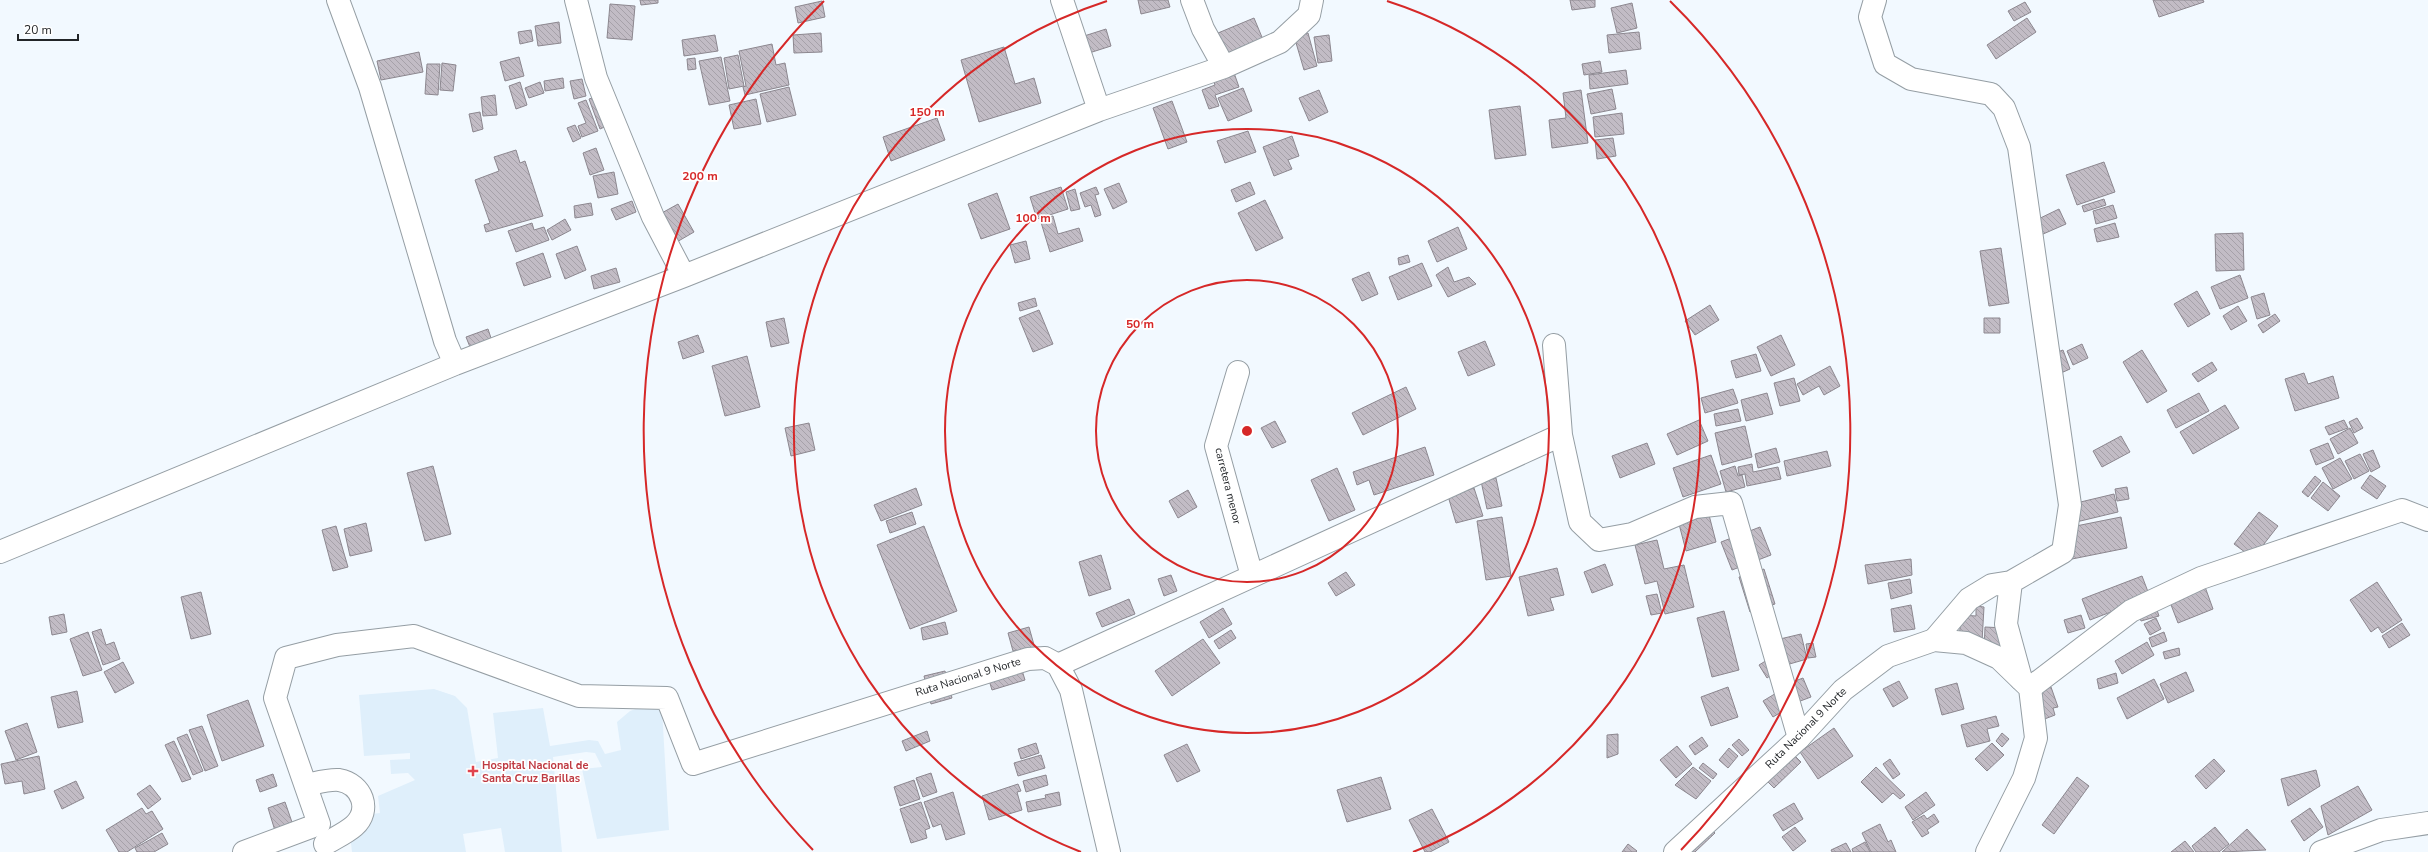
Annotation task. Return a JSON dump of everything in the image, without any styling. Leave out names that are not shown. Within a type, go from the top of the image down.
[{"type":"street","points":[[338,0],[370,87],[445,341],[456,364]]},
{"type":"street","points":[[576,0],[596,78],[653,217],[684,276]]},
{"type":"street","points":[[1062,0],[1099,110]]},
{"type":"street","points":[[1192,0],[1203,29],[1224,66]]},
{"type":"street","points":[[0,552],[456,364],[684,276],[1099,110],[1224,66],[1280,42],[1309,15],[1312,0]]},
{"type":"street","points":[[1875,0],[1870,18],[1885,64],[1911,79],[1991,94],[2004,108],[2019,147],[2070,505],[2063,552],[2011,582],[1992,585],[1969,599],[1934,640]]},
{"type":"street","points":[[1554,345],[1561,435],[1580,522],[1599,540],[1632,534],[1695,507],[1731,503],[1799,738]]},
{"type":"street","name":"carretera menor","points":[[1238,372],[1216,446],[1252,576]]},
{"type":"street","points":[[1109,852],[1071,690],[1058,665],[1561,435]]},
{"type":"street","points":[[2026,683],[2131,611],[2201,578],[2402,510],[2428,520]]},
{"type":"street","points":[[1987,852],[2024,778],[2036,738],[2026,683],[2006,624],[2011,582]]},
{"type":"street","name":"Ruta Nacional 9 Norte","points":[[306,785],[275,698],[286,658],[337,645],[414,636],[579,696],[668,698],[693,764],[1028,659],[1045,658],[1058,665]]},
{"type":"street","name":"Ruta Nacional 9 Norte","points":[[1675,852],[1799,738],[1843,690],[1888,656],[1934,640],[1966,643],[1999,658],[2026,683]]},
{"type":"street","points":[[244,852],[324,840],[355,825],[364,807],[362,796],[357,788],[340,780],[306,785],[324,840]]},
{"type":"street","points":[[2321,852],[2381,830],[2428,823]]},
{"type":"shaded area","name":"Hospital Nacional de Santa Cruz Barillas","points":[[434,689],[455,696],[467,708],[476,762],[498,758],[493,713],[543,708],[550,746],[589,740],[598,741],[605,754],[621,750],[617,722],[630,711],[644,706],[662,709],[669,830],[597,839],[582,769],[602,767],[595,753],[586,752],[553,757],[562,852],[505,852],[501,828],[463,834],[466,852],[352,852],[348,817],[380,813],[378,796],[415,780],[408,773],[391,774],[390,760],[410,759],[410,753],[364,756],[359,695]]},
{"type":"building","points":[[640,0],[658,0],[658,3],[641,5]]},
{"type":"building","points":[[1138,0],[1168,0],[1170,7],[1141,14]]},
{"type":"building","points":[[1570,0],[1595,0],[1595,7],[1572,10]]},
{"type":"building","points":[[2153,0],[2203,0],[2204,2],[2159,17]]},
{"type":"building","points":[[822,1],[825,17],[798,23],[795,7]]},
{"type":"building","points":[[2025,2],[2031,12],[2014,21],[2008,11]]},
{"type":"building","points":[[1632,3],[1637,28],[1617,33],[1611,8]]},
{"type":"building","points":[[610,4],[635,6],[632,40],[607,38]]},
{"type":"building","points":[[1254,18],[1264,42],[1228,57],[1218,33]]},
{"type":"building","points":[[2027,18],[2036,32],[1996,59],[1987,45]]},
{"type":"building","points":[[559,22],[561,43],[538,46],[535,26]]},
{"type":"building","points":[[1106,29],[1111,46],[1086,54],[1081,37]]},
{"type":"building","points":[[531,30],[533,41],[520,44],[518,32]]},
{"type":"building","points":[[1639,32],[1641,49],[1609,53],[1607,35]]},
{"type":"building","points":[[821,33],[822,52],[794,53],[793,35]]},
{"type":"building","points":[[1308,33],[1317,66],[1304,70],[1294,36]]},
{"type":"building","points":[[715,35],[718,51],[684,56],[682,40]]},
{"type":"building","points":[[1329,35],[1332,61],[1318,63],[1314,37]]},
{"type":"building","points":[[772,44],[776,65],[785,63],[789,85],[745,95],[743,87],[746,86],[739,51]]},
{"type":"building","points":[[1004,47],[1015,84],[1034,78],[1041,103],[979,122],[961,60]]},
{"type":"building","points":[[419,52],[423,72],[381,80],[377,61]]},
{"type":"building","points":[[738,55],[744,86],[729,89],[724,58]]},
{"type":"building","points":[[519,57],[524,76],[505,81],[500,62]]},
{"type":"building","points":[[721,57],[730,101],[709,105],[699,61]]},
{"type":"building","points":[[695,58],[696,69],[688,70],[687,59]]},
{"type":"building","points":[[1600,61],[1602,72],[1584,75],[1582,64]]},
{"type":"building","points":[[442,63],[456,65],[453,91],[440,90]]},
{"type":"building","points":[[427,64],[440,64],[438,95],[425,94]]},
{"type":"building","points":[[1233,70],[1239,87],[1215,95],[1219,106],[1209,109],[1202,90],[1215,85],[1212,77]]},
{"type":"building","points":[[1626,70],[1628,84],[1590,89],[1589,75]]},
{"type":"building","points":[[563,78],[564,88],[545,91],[544,81]]},
{"type":"building","points":[[582,79],[586,96],[574,99],[570,81]]},
{"type":"building","points":[[520,82],[527,105],[516,109],[509,86]]},
{"type":"building","points":[[540,82],[544,93],[529,98],[525,88]]},
{"type":"building","points":[[789,87],[796,115],[767,122],[760,94]]},
{"type":"building","points":[[1243,88],[1252,111],[1228,121],[1218,98]]},
{"type":"building","points":[[1612,89],[1616,109],[1591,114],[1587,94]]},
{"type":"building","points":[[1319,90],[1328,112],[1309,121],[1299,98]]},
{"type":"building","points":[[1581,90],[1588,143],[1552,148],[1549,120],[1566,118],[1563,93]]},
{"type":"building","points":[[495,95],[497,115],[483,116],[481,97]]},
{"type":"building","points":[[598,96],[609,125],[600,129],[589,99]]},
{"type":"building","points":[[756,99],[761,124],[734,129],[729,105]]},
{"type":"building","points":[[586,100],[598,131],[582,137],[578,126],[586,123],[578,103]]},
{"type":"building","points":[[1172,101],[1187,142],[1168,149],[1153,108]]},
{"type":"building","points":[[1520,106],[1526,155],[1495,159],[1489,110]]},
{"type":"building","points":[[480,112],[483,129],[473,132],[469,114]]},
{"type":"building","points":[[1622,113],[1624,134],[1595,137],[1593,117]]},
{"type":"building","points":[[937,118],[945,140],[891,161],[883,137]]},
{"type":"building","points":[[575,125],[581,138],[573,142],[567,128]]},
{"type":"building","points":[[1248,131],[1256,152],[1225,163],[1217,141]]},
{"type":"building","points":[[1292,136],[1299,156],[1288,160],[1292,169],[1274,176],[1263,147]]},
{"type":"building","points":[[1613,138],[1616,156],[1597,159],[1595,140]]},
{"type":"building","points":[[596,148],[604,170],[590,175],[583,153]]},
{"type":"building","points":[[516,150],[520,163],[525,161],[543,216],[486,232],[484,225],[490,223],[475,180],[499,171],[494,157]]},
{"type":"building","points":[[2104,162],[2115,192],[2077,205],[2066,175]]},
{"type":"building","points":[[614,172],[618,194],[598,198],[593,176]]},
{"type":"building","points":[[1250,182],[1255,194],[1236,202],[1231,190]]},
{"type":"building","points":[[1119,183],[1127,202],[1113,209],[1104,189]]},
{"type":"building","points":[[1061,187],[1068,209],[1037,219],[1030,197]]},
{"type":"building","points":[[1096,187],[1099,194],[1095,195],[1101,215],[1095,217],[1091,205],[1085,207],[1080,193]]},
{"type":"building","points":[[1075,189],[1080,209],[1071,211],[1066,192]]},
{"type":"building","points":[[997,193],[1010,229],[981,239],[968,204]]},
{"type":"building","points":[[2104,199],[2106,205],[2084,212],[2082,206]]},
{"type":"building","points":[[1265,200],[1283,238],[1256,251],[1238,213]]},
{"type":"building","points":[[632,201],[636,212],[616,220],[611,209]]},
{"type":"building","points":[[591,203],[593,215],[575,218],[574,206]]},
{"type":"building","points":[[678,204],[694,232],[675,243],[660,214]]},
{"type":"building","points":[[2113,205],[2117,218],[2096,224],[2093,211]]},
{"type":"building","points":[[2059,209],[2066,224],[2034,238],[2028,224]]},
{"type":"building","points":[[1053,216],[1058,234],[1079,228],[1083,241],[1050,252],[1040,219]]},
{"type":"building","points":[[565,219],[571,230],[552,240],[547,230]]},
{"type":"building","points":[[532,223],[534,230],[544,227],[549,240],[516,252],[508,231]]},
{"type":"building","points":[[2115,223],[2119,237],[2097,242],[2094,229]]},
{"type":"building","points":[[1458,227],[1467,249],[1437,262],[1428,241]]},
{"type":"building","points":[[2243,233],[2244,270],[2216,271],[2215,234]]},
{"type":"building","points":[[1026,241],[1030,259],[1015,263],[1010,245]]},
{"type":"building","points":[[577,246],[586,270],[565,279],[556,254]]},
{"type":"building","points":[[2001,248],[2009,303],[1989,306],[1980,251]]},
{"type":"building","points":[[543,253],[551,277],[524,286],[516,263]]},
{"type":"building","points":[[1408,255],[1410,262],[1399,265],[1398,258]]},
{"type":"building","points":[[1422,263],[1432,286],[1398,300],[1389,277]]},
{"type":"building","points":[[1448,267],[1454,282],[1469,277],[1476,284],[1448,297],[1436,275]]},
{"type":"building","points":[[616,268],[620,282],[594,289],[591,276]]},
{"type":"building","points":[[1369,272],[1378,294],[1362,301],[1352,279]]},
{"type":"building","points":[[2240,275],[2248,298],[2220,309],[2211,287]]},
{"type":"building","points":[[2197,291],[2210,314],[2188,327],[2174,304]]},
{"type":"building","points":[[2264,293],[2270,315],[2257,319],[2251,297]]},
{"type":"building","points":[[1035,298],[1037,306],[1020,311],[1018,303]]},
{"type":"building","points":[[1710,305],[1719,320],[1695,335],[1685,321]]},
{"type":"building","points":[[2238,306],[2247,321],[2231,330],[2223,316]]},
{"type":"building","points":[[1039,310],[1053,344],[1033,352],[1019,318]]},
{"type":"building","points":[[2275,314],[2280,321],[2263,333],[2258,325]]},
{"type":"building","points":[[784,318],[789,343],[771,347],[766,322]]},
{"type":"building","points":[[1984,318],[2000,318],[2000,333],[1984,333]]},
{"type":"building","points":[[488,329],[493,344],[472,352],[466,337]]},
{"type":"building","points":[[698,335],[704,352],[683,359],[678,342]]},
{"type":"building","points":[[1781,335],[1795,365],[1771,376],[1757,347]]},
{"type":"building","points":[[1485,341],[1495,365],[1468,376],[1458,352]]},
{"type":"building","points":[[2082,344],[2088,358],[2073,365],[2067,351]]},
{"type":"building","points":[[2063,350],[2070,369],[2052,377],[2044,357]]},
{"type":"building","points":[[2142,350],[2167,391],[2147,403],[2123,362]]},
{"type":"building","points":[[1756,354],[1761,371],[1736,378],[1731,361]]},
{"type":"building","points":[[747,356],[760,407],[725,416],[712,366]]},
{"type":"building","points":[[2212,362],[2217,370],[2198,382],[2192,374]]},
{"type":"building","points":[[1830,366],[1840,386],[1824,395],[1819,386],[1803,395],[1797,384]]},
{"type":"building","points":[[2304,373],[2308,384],[2333,376],[2339,398],[2295,411],[2285,379]]},
{"type":"building","points":[[1794,378],[1800,401],[1780,406],[1774,383]]},
{"type":"building","points":[[1406,387],[1416,409],[1363,435],[1352,413]]},
{"type":"building","points":[[1733,389],[1738,403],[1705,413],[1701,398]]},
{"type":"building","points":[[1767,393],[1773,414],[1746,421],[1741,400]]},
{"type":"building","points":[[2199,393],[2209,411],[2176,428],[2167,410]]},
{"type":"building","points":[[2225,405],[2239,428],[2193,454],[2180,432]]},
{"type":"building","points":[[1738,409],[1741,421],[1716,426],[1714,414]]},
{"type":"building","points":[[2357,418],[2363,428],[2354,433],[2349,422]]},
{"type":"building","points":[[1699,420],[1708,441],[1677,455],[1667,434]]},
{"type":"building","points":[[2344,420],[2348,428],[2329,435],[2325,427]]},
{"type":"building","points":[[1275,421],[1286,442],[1272,448],[1261,428]]},
{"type":"building","points":[[809,423],[815,450],[791,456],[785,428]]},
{"type":"building","points":[[1745,426],[1752,457],[1722,465],[1715,433]]},
{"type":"building","points":[[2350,428],[2358,443],[2338,454],[2330,439]]},
{"type":"building","points":[[2121,436],[2130,452],[2102,467],[2093,451]]},
{"type":"building","points":[[1647,443],[1655,464],[1620,478],[1612,456]]},
{"type":"building","points":[[2328,443],[2334,458],[2316,465],[2310,450]]},
{"type":"building","points":[[1425,447],[1434,475],[1374,495],[1369,480],[1357,485],[1353,472]]},
{"type":"building","points":[[1776,448],[1780,462],[1758,468],[1755,454]]},
{"type":"building","points":[[2373,450],[2380,467],[2371,472],[2363,454]]},
{"type":"building","points":[[1827,451],[1831,466],[1787,476],[1784,461]]},
{"type":"building","points":[[2360,454],[2369,471],[2354,479],[2345,461]]},
{"type":"building","points":[[1711,455],[1721,484],[1683,497],[1673,468]]},
{"type":"building","points":[[2340,458],[2352,479],[2333,489],[2322,468]]},
{"type":"building","points":[[1752,464],[1753,472],[1778,467],[1781,479],[1747,486],[1745,474],[1739,475],[1738,467]]},
{"type":"building","points":[[433,466],[451,534],[425,541],[407,473]]},
{"type":"building","points":[[1735,466],[1738,476],[1742,475],[1745,487],[1726,492],[1720,471]]},
{"type":"building","points":[[1337,468],[1355,510],[1329,521],[1311,480]]},
{"type":"building","points":[[2370,475],[2386,486],[2377,499],[2361,488]]},
{"type":"building","points":[[2315,476],[2321,481],[2308,497],[2302,492]]},
{"type":"building","points":[[1496,478],[1502,506],[1487,509],[1481,481]]},
{"type":"building","points":[[2323,482],[2340,496],[2328,511],[2311,498]]},
{"type":"building","points":[[2127,487],[2129,499],[2117,501],[2115,489]]},
{"type":"building","points":[[916,488],[922,505],[881,521],[874,505]]},
{"type":"building","points":[[1474,488],[1483,516],[1456,523],[1448,496]]},
{"type":"building","points":[[1188,490],[1197,507],[1178,518],[1169,501]]},
{"type":"building","points":[[2114,494],[2118,512],[2072,523],[2068,505]]},
{"type":"building","points":[[912,512],[916,524],[890,533],[886,521]]},
{"type":"building","points":[[2259,512],[2278,526],[2253,558],[2234,544]]},
{"type":"building","points":[[1709,515],[1716,542],[1686,551],[1679,524]]},
{"type":"building","points":[[1502,517],[1511,576],[1486,580],[1477,521]]},
{"type":"building","points":[[2121,517],[2127,548],[2072,559],[2066,528]]},
{"type":"building","points":[[366,523],[372,551],[350,556],[344,529]]},
{"type":"building","points":[[336,526],[348,567],[333,571],[322,530]]},
{"type":"building","points":[[924,526],[957,611],[910,629],[877,545]]},
{"type":"building","points":[[1760,527],[1771,555],[1732,570],[1721,542]]},
{"type":"building","points":[[1657,540],[1664,569],[1684,565],[1694,607],[1665,614],[1657,581],[1645,584],[1635,545]]},
{"type":"building","points":[[1101,555],[1111,589],[1089,596],[1079,562]]},
{"type":"building","points":[[1911,559],[1912,575],[1868,584],[1865,565]]},
{"type":"building","points":[[1605,564],[1613,585],[1592,593],[1584,572]]},
{"type":"building","points":[[1557,568],[1564,595],[1550,598],[1554,610],[1528,616],[1519,577]]},
{"type":"building","points":[[1764,569],[1775,604],[1750,612],[1739,577]]},
{"type":"building","points":[[1346,572],[1355,585],[1336,596],[1328,583]]},
{"type":"building","points":[[1171,575],[1177,591],[1164,596],[1158,579]]},
{"type":"building","points":[[2142,576],[2150,597],[2090,620],[2082,599]]},
{"type":"building","points":[[1910,579],[1912,593],[1891,599],[1888,583]]},
{"type":"building","points":[[2377,582],[2402,620],[2382,633],[2378,627],[2371,632],[2350,600]]},
{"type":"building","points":[[2204,584],[2213,609],[2178,623],[2168,597]]},
{"type":"building","points":[[201,592],[211,634],[191,639],[181,597]]},
{"type":"building","points":[[1657,594],[1662,613],[1651,615],[1646,596]]},
{"type":"building","points":[[1129,599],[1135,614],[1102,627],[1096,613]]},
{"type":"building","points":[[1911,605],[1915,629],[1894,632],[1891,609]]},
{"type":"building","points":[[1976,606],[1984,607],[1982,642],[1959,641],[1961,615],[1976,616]]},
{"type":"building","points":[[2156,607],[2159,616],[2141,621],[2138,612]]},
{"type":"building","points":[[1223,608],[1232,624],[1209,638],[1200,622]]},
{"type":"building","points":[[1724,611],[1739,670],[1712,677],[1697,618]]},
{"type":"building","points":[[64,614],[67,632],[52,635],[49,617]]},
{"type":"building","points":[[2081,615],[2085,628],[2068,633],[2064,620]]},
{"type":"building","points":[[2156,618],[2161,629],[2150,635],[2144,624]]},
{"type":"building","points":[[945,622],[948,634],[923,640],[921,628]]},
{"type":"building","points":[[2402,623],[2410,635],[2389,648],[2382,636]]},
{"type":"building","points":[[1029,627],[1036,652],[1019,657],[1017,650],[1013,651],[1008,633]]},
{"type":"building","points":[[1985,627],[2005,628],[2004,652],[1984,651]]},
{"type":"building","points":[[101,629],[106,645],[114,642],[120,659],[103,665],[92,632]]},
{"type":"building","points":[[1231,630],[1236,638],[1219,649],[1214,641]]},
{"type":"building","points":[[88,632],[102,670],[83,676],[70,639]]},
{"type":"building","points":[[2164,632],[2167,641],[2152,647],[2149,638]]},
{"type":"building","points":[[1801,634],[1807,659],[1786,665],[1780,639]]},
{"type":"building","points":[[1203,639],[1220,663],[1172,696],[1155,671]]},
{"type":"building","points":[[2147,642],[2154,655],[2122,674],[2115,661]]},
{"type":"building","points":[[1813,643],[1816,657],[1808,658],[1806,644]]},
{"type":"building","points":[[2179,648],[2180,655],[2165,659],[2163,652]]},
{"type":"building","points":[[1777,654],[1777,671],[1767,678],[1759,665]]},
{"type":"building","points":[[123,662],[134,683],[115,693],[104,672]]},
{"type":"building","points":[[985,667],[1021,667],[1025,680],[992,690]]},
{"type":"building","points":[[945,671],[952,698],[931,704],[924,676]]},
{"type":"building","points":[[2186,672],[2194,691],[2168,703],[2160,684]]},
{"type":"building","points":[[2116,673],[2118,683],[2099,689],[2097,679]]},
{"type":"building","points":[[1803,678],[1811,697],[1795,703],[1787,684]]},
{"type":"building","points":[[2154,679],[2164,699],[2127,719],[2117,698]]},
{"type":"building","points":[[1899,681],[1908,698],[1893,707],[1883,689]]},
{"type":"building","points":[[1957,683],[1964,709],[1942,715],[1935,689]]},
{"type":"building","points":[[1728,687],[1738,717],[1711,726],[1701,697]]},
{"type":"building","points":[[2051,687],[2058,707],[2053,708],[2055,715],[2042,720],[2033,694]]},
{"type":"building","points":[[1783,689],[1793,705],[1773,717],[1763,701]]},
{"type":"building","points":[[77,691],[83,722],[58,728],[51,697]]},
{"type":"building","points":[[248,700],[264,746],[222,761],[207,715]]},
{"type":"building","points":[[1996,716],[1999,726],[1987,729],[1990,741],[1967,747],[1961,725]]},
{"type":"building","points":[[27,723],[37,752],[16,760],[5,731]]},
{"type":"building","points":[[202,726],[218,766],[205,771],[189,730]]},
{"type":"building","points":[[1834,728],[1853,756],[1818,779],[1800,752]]},
{"type":"building","points":[[927,731],[930,741],[906,751],[902,741]]},
{"type":"building","points":[[2002,733],[2009,739],[2002,747],[1996,741]]},
{"type":"building","points":[[187,734],[203,771],[193,775],[177,738]]},
{"type":"building","points":[[1618,734],[1618,754],[1607,758],[1607,735]]},
{"type":"building","points":[[1702,737],[1708,746],[1695,755],[1689,746]]},
{"type":"building","points":[[1739,739],[1749,750],[1742,756],[1732,745]]},
{"type":"building","points":[[174,741],[191,779],[182,782],[165,745]]},
{"type":"building","points":[[1036,743],[1039,753],[1021,759],[1018,749]]},
{"type":"building","points":[[1992,743],[2004,755],[1987,771],[1975,759]]},
{"type":"building","points":[[1187,744],[1200,771],[1177,782],[1164,755]]},
{"type":"building","points":[[1677,746],[1692,764],[1676,778],[1660,760]]},
{"type":"building","points":[[1729,748],[1738,756],[1728,768],[1719,760]]},
{"type":"building","points":[[1791,752],[1801,762],[1774,788],[1764,778]]},
{"type":"building","points":[[1041,755],[1045,768],[1018,776],[1014,763]]},
{"type":"building","points":[[39,756],[45,789],[24,794],[22,781],[5,784],[1,764]]},
{"type":"building","points":[[1890,759],[1900,774],[1893,779],[1883,764]]},
{"type":"building","points":[[2214,759],[2225,771],[2206,789],[2195,776]]},
{"type":"building","points":[[1703,763],[1717,774],[1713,779],[1699,768]]},
{"type":"building","points":[[1693,767],[1711,781],[1696,799],[1675,785]]},
{"type":"building","points":[[1876,767],[1905,795],[1900,799],[1893,793],[1882,803],[1861,782]]},
{"type":"building","points":[[2316,770],[2320,786],[2288,806],[2281,779]]},
{"type":"building","points":[[931,773],[937,792],[923,797],[916,778]]},
{"type":"building","points":[[273,774],[277,786],[260,792],[256,780]]},
{"type":"building","points":[[1046,775],[1048,785],[1026,792],[1023,781]]},
{"type":"building","points":[[1381,777],[1391,809],[1347,822],[1337,790]]},
{"type":"building","points":[[2077,777],[2089,786],[2054,834],[2042,825]]},
{"type":"building","points":[[914,780],[920,799],[900,806],[894,787]]},
{"type":"building","points":[[76,781],[84,798],[62,809],[54,791]]},
{"type":"building","points":[[1018,784],[1021,791],[1017,792],[1022,810],[989,820],[982,796]]},
{"type":"building","points":[[150,785],[161,799],[148,809],[137,794]]},
{"type":"building","points":[[2358,786],[2372,810],[2328,835],[2321,806]]},
{"type":"building","points":[[953,792],[965,834],[946,840],[941,824],[933,827],[924,802]]},
{"type":"building","points":[[1059,792],[1061,805],[1028,812],[1026,802],[1046,798],[1045,795]]},
{"type":"building","points":[[1926,792],[1935,805],[1913,820],[1905,807]]},
{"type":"building","points":[[285,802],[294,828],[276,834],[268,808]]},
{"type":"building","points":[[921,802],[930,828],[925,830],[927,838],[911,843],[900,809]]},
{"type":"building","points":[[1794,803],[1803,819],[1783,831],[1773,815]]},
{"type":"building","points":[[142,808],[146,814],[152,811],[163,829],[127,852],[119,852],[106,830]]},
{"type":"building","points":[[2310,808],[2323,827],[2304,841],[2291,821]]},
{"type":"building","points":[[1432,809],[1449,842],[1430,852],[1425,852],[1409,820]]},
{"type":"building","points":[[1934,814],[1939,822],[1927,830],[1929,833],[1922,837],[1912,822],[1924,815],[1927,819]]},
{"type":"building","points":[[1880,824],[1888,842],[1891,840],[1896,852],[1871,852],[1862,833]]},
{"type":"building","points":[[1707,825],[1715,833],[1695,852],[1689,852]]},
{"type":"building","points":[[1795,827],[1806,841],[1793,851],[1782,837]]},
{"type":"building","points":[[2215,827],[2229,844],[2219,852],[2196,852],[2192,846]]},
{"type":"building","points":[[2247,829],[2266,850],[2222,852]]},
{"type":"building","points":[[162,833],[168,844],[154,852],[137,852],[135,848]]},
{"type":"building","points":[[2185,841],[2194,852],[2171,852]]},
{"type":"building","points":[[1865,842],[1870,852],[1853,852],[1852,849]]},
{"type":"building","points":[[1846,843],[1851,852],[1832,852],[1831,850]]},
{"type":"building","points":[[1628,844],[1637,851],[1622,852]]},
{"type":"place","name":"Hospital Nacional de Santa Cruz Barillas","points":[[473,771]]}]
